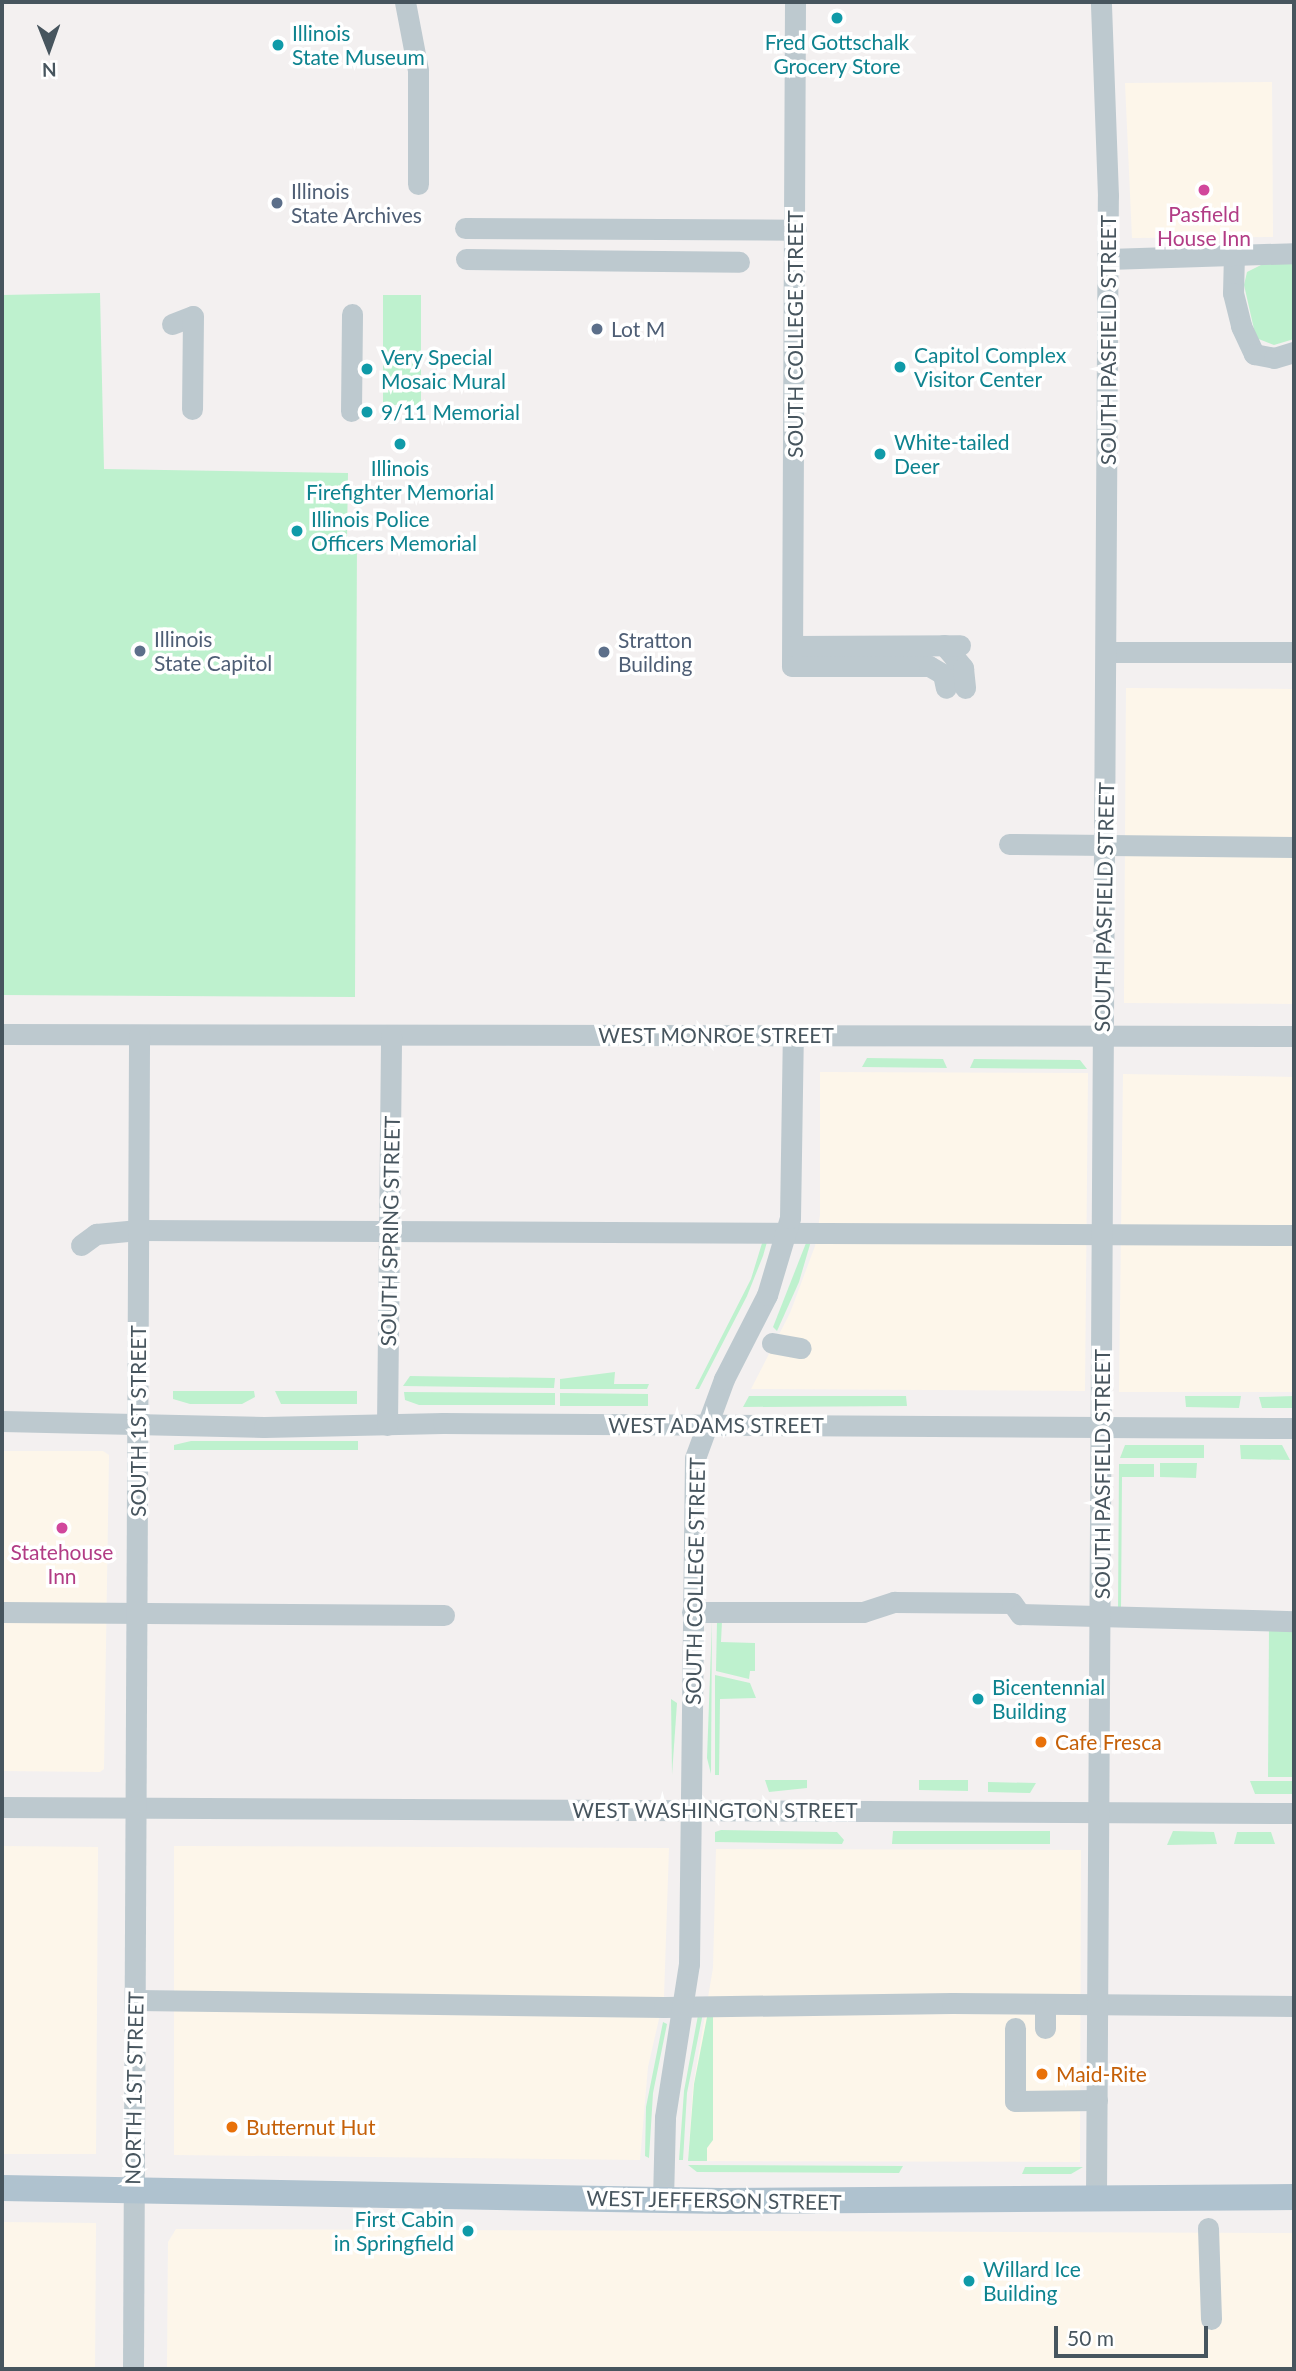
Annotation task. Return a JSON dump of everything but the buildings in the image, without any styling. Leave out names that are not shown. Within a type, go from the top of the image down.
[{"type":"main road","name":"WEST JEFFERSON STREET","points":[[2,2188],[312,2197],[663,2200],[1294,2197]]},
{"type":"street","points":[[405,2],[418,70],[418,184]]},
{"type":"street","name":"SOUTH COLLEGE STREET","points":[[792,656],[795,2]]},
{"type":"street","name":"SOUTH PASFIELD STREET","points":[[1096,2198],[1103,1427],[1108,259],[1101,2]]},
{"type":"street","points":[[465,228],[796,230]]},
{"type":"street","points":[[1234,253],[1233,293],[1248,344],[1255,354],[1264,358],[1294,352]]},
{"type":"street","points":[[1108,259],[1294,253]]},
{"type":"street","points":[[466,259],[739,262]]},
{"type":"street","points":[[351,411],[352,314]]},
{"type":"street","points":[[172,324],[193,316],[192,408]]},
{"type":"street","points":[[952,645],[959,659],[956,688],[943,674],[929,666],[792,656],[952,645]]},
{"type":"street","points":[[1107,652],[1294,652]]},
{"type":"street","points":[[1009,844],[1294,847]]},
{"type":"street","name":"WEST MONROE STREET","points":[[2,1034],[1294,1036]]},
{"type":"street","name":"SOUTH 1ST STREET","points":[[136,1807],[139,1035]]},
{"type":"street","name":"SOUTH COLLEGE STREET","points":[[663,2200],[665,2117],[685,2005],[695,1458],[724,1379],[767,1295],[788,1229],[794,1180],[793,1035]]},
{"type":"street","name":"SOUTH SPRING STREET","points":[[387,1426],[391,1036]]},
{"type":"street","points":[[81,1245],[96,1234],[138,1230],[788,1229],[1294,1235]]},
{"type":"street","points":[[772,1343],[802,1348]]},
{"type":"street","name":"WEST ADAMS STREET","points":[[2,1421],[139,1421],[171,1427],[706,1425],[1294,1428]]},
{"type":"street","points":[[692,1612],[863,1612],[894,1602],[986,1602],[1012,1603],[1020,1614],[1101,1616],[1116,1620],[1294,1621]]},
{"type":"street","points":[[2,1612],[444,1615]]},
{"type":"street","name":"WEST WASHINGTON STREET","points":[[2,1807],[1294,1813]]},
{"type":"street","name":"NORTH 1ST STREET","points":[[133,2369],[136,1807]]},
{"type":"street","points":[[135,2000],[685,2005],[1294,2006]]},
{"type":"street","points":[[1045,2004],[1045,2028]]},
{"type":"street","points":[[1015,2028],[1015,2101],[1097,2100]]},
{"type":"street","points":[[1208,2228],[1211,2319]]},
{"type":"shaded area","points":[[1272,82],[1273,237],[1132,238],[1125,83]]},
{"type":"shaded area","points":[[1126,688],[1294,689],[1294,1004],[1124,1003]]},
{"type":"shaded area","points":[[820,1072],[1088,1073],[1085,1391],[751,1389],[790,1313],[815,1246],[820,1215]]},
{"type":"shaded area","points":[[1123,1074],[1294,1077],[1294,1392],[1119,1392]]},
{"type":"shaded area","points":[[2,1451],[103,1451],[109,1455],[104,1769],[100,1772],[2,1771]]},
{"type":"shaded area","points":[[2,1846],[98,1847],[96,2154],[2,2154]]},
{"type":"shaded area","points":[[174,1846],[669,1848],[664,1997],[648,2067],[640,2160],[174,2155]]},
{"type":"shaded area","points":[[716,1849],[1081,1850],[1080,2162],[688,2161],[693,2086],[713,1968]]},
{"type":"shaded area","points":[[2,2222],[96,2223],[95,2369],[2,2369]]},
{"type":"shaded area","points":[[176,2229],[1294,2233],[1294,2369],[167,2369],[168,2242]]},
{"type":"green space","points":[[1267,262],[1294,262],[1294,339],[1274,345],[1256,338],[1244,285],[1247,272]]},
{"type":"green space","points":[[100,293],[104,469],[348,473],[347,539],[357,540],[355,997],[2,995],[2,295]]},
{"type":"green space","points":[[383,295],[421,295],[421,405],[383,405]]},
{"type":"green space","points":[[867,1058],[943,1059],[947,1068],[862,1067]]},
{"type":"green space","points":[[974,1059],[1080,1060],[1087,1069],[970,1068]]},
{"type":"green space","points":[[763,1240],[767,1242],[763,1256],[747,1296],[699,1389],[695,1389],[751,1279]]},
{"type":"green space","points":[[811,1241],[799,1282],[777,1331],[773,1327],[806,1243]]},
{"type":"green space","points":[[615,1372],[614,1384],[649,1384],[647,1389],[560,1389],[560,1379]]},
{"type":"green space","points":[[410,1376],[555,1378],[554,1388],[403,1386]]},
{"type":"green space","points":[[173,1391],[254,1391],[255,1397],[242,1404],[190,1404],[173,1399]]},
{"type":"green space","points":[[275,1391],[357,1391],[357,1404],[281,1404]]},
{"type":"green space","points":[[404,1392],[555,1393],[555,1405],[419,1405],[405,1400]]},
{"type":"green space","points":[[560,1393],[648,1394],[648,1406],[560,1406]]},
{"type":"green space","points":[[749,1396],[906,1396],[907,1406],[743,1407]]},
{"type":"green space","points":[[1185,1396],[1241,1396],[1239,1408],[1186,1407]]},
{"type":"green space","points":[[1294,1396],[1294,1408],[1262,1408],[1259,1397]]},
{"type":"green space","points":[[191,1441],[358,1441],[358,1450],[174,1450],[174,1445]]},
{"type":"green space","points":[[1125,1445],[1204,1445],[1204,1458],[1120,1458]]},
{"type":"green space","points":[[1240,1445],[1282,1445],[1290,1460],[1241,1459]]},
{"type":"green space","points":[[1160,1463],[1197,1463],[1196,1478],[1160,1477]]},
{"type":"green space","points":[[1119,1464],[1154,1464],[1154,1477],[1122,1477],[1121,1611],[1118,1611]]},
{"type":"green space","points":[[712,1621],[711,1774],[707,1758]]},
{"type":"green space","points":[[717,1621],[722,1621],[721,1642],[755,1643],[755,1671],[750,1671],[749,1679],[716,1671]]},
{"type":"green space","points":[[1269,1626],[1294,1626],[1294,1777],[1268,1777]]},
{"type":"green space","points":[[715,1675],[750,1683],[756,1698],[720,1699],[719,1775],[715,1775]]},
{"type":"green space","points":[[671,1699],[677,1703],[672,1775]]},
{"type":"green space","points":[[765,1780],[807,1780],[807,1788],[769,1792]]},
{"type":"green space","points":[[919,1780],[968,1780],[968,1791],[919,1790]]},
{"type":"green space","points":[[1250,1781],[1294,1781],[1294,1794],[1255,1794]]},
{"type":"green space","points":[[988,1782],[1036,1783],[1030,1793],[988,1792]]},
{"type":"green space","points":[[893,1831],[1050,1831],[1050,1844],[892,1844]]},
{"type":"green space","points":[[1173,1831],[1214,1832],[1217,1844],[1167,1845]]},
{"type":"green space","points":[[715,1832],[837,1832],[844,1840],[842,1844],[715,1842]]},
{"type":"green space","points":[[1237,1832],[1271,1832],[1275,1844],[1234,1844]]},
{"type":"green space","points":[[708,2012],[713,2012],[713,2140],[707,2148],[707,2161],[688,2161],[694,2084]]},
{"type":"green space","points":[[703,2013],[687,2093],[683,2160],[679,2160],[684,2091],[698,2015]]},
{"type":"green space","points":[[663,2022],[667,2024],[653,2093],[649,2158],[645,2156],[646,2107]]},
{"type":"green space","points":[[688,2165],[903,2166],[899,2173],[697,2172]]},
{"type":"green space","points":[[1025,2167],[1083,2167],[1071,2174],[1022,2174]]},
{"type":"place","name":"Fred Gottschalk Grocery Store","points":[[837,18]]},
{"type":"place","name":"Illinois State Museum","points":[[278,45]]},
{"type":"place","name":"Pasfield House Inn","points":[[1204,190]]},
{"type":"place","name":"Illinois State Archives","points":[[277,203]]},
{"type":"place","name":"Lot M","points":[[597,329]]},
{"type":"place","name":"Capitol Complex Visitor Center","points":[[900,367]]},
{"type":"place","name":"Very Special Mosaic Mural","points":[[367,369]]},
{"type":"place","name":"9/11 Memorial","points":[[367,412]]},
{"type":"place","name":"Illinois Firefighter Memorial","points":[[400,444]]},
{"type":"place","name":"White-tailed Deer","points":[[880,454]]},
{"type":"place","name":"Illinois Police Officers Memorial","points":[[297,531]]},
{"type":"place","name":"Illinois State Capitol","points":[[140,651]]},
{"type":"place","name":"Stratton Building","points":[[604,652]]},
{"type":"place","name":"Statehouse Inn","points":[[62,1528]]},
{"type":"place","name":"Bicentennial Building","points":[[978,1699]]},
{"type":"place","name":"Cafe Fresca","points":[[1041,1742]]},
{"type":"place","name":"Maid-Rite","points":[[1042,2074]]},
{"type":"place","name":"Butternut Hut","points":[[232,2127]]},
{"type":"place","name":"First Cabin in Springfield","points":[[468,2231]]},
{"type":"place","name":"Willard Ice Building","points":[[969,2281]]}]
